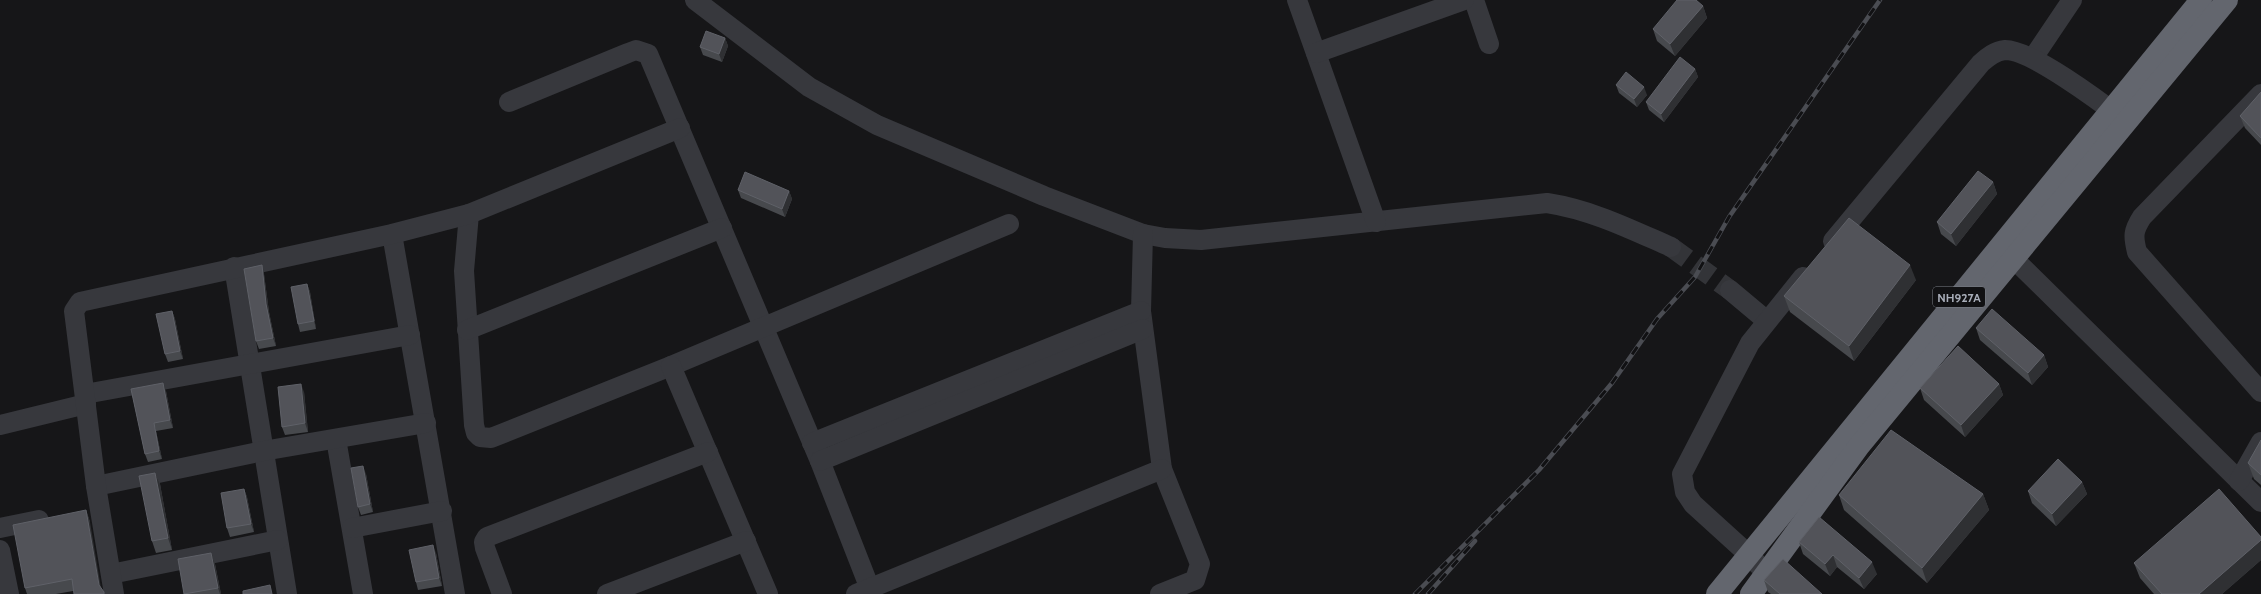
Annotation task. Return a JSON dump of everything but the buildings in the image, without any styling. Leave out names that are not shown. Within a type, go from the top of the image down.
[{"type":"highway","name":"NH927A","points":[[1751,594],[1859,446],[2014,259],[2119,117],[2201,0]]},
{"type":"highway","name":"NH927A","points":[[1717,594],[1748,554],[2119,117],[2227,0]]},
{"type":"street","points":[[695,0],[808,87],[877,125],[1044,196],[1143,234],[1165,238],[1201,240],[1547,203],[1574,207],[1600,215],[1671,247]]},
{"type":"street","points":[[1297,0],[1376,222]]},
{"type":"street","points":[[1316,53],[1464,0]]},
{"type":"street","points":[[1474,0],[1490,44]]},
{"type":"street","points":[[2033,58],[2072,0]]},
{"type":"street","points":[[1766,573],[1748,554],[1693,504],[1685,492],[1682,474],[1750,343],[1767,321],[1981,63],[1994,53],[2006,50],[2033,58],[2119,117]]},
{"type":"street","points":[[509,102],[628,53],[643,51],[651,58],[816,452],[866,592],[1162,469]]},
{"type":"street","points":[[2261,94],[2142,217],[2134,229],[2134,240],[2137,252],[2261,392]]},
{"type":"street","points":[[114,594],[111,574],[92,510],[96,486],[74,311],[80,302],[234,267],[392,234],[469,214],[680,128]]},
{"type":"street","points":[[469,214],[464,259],[467,330],[474,425],[476,433],[485,438],[491,438],[671,366],[1009,224]]},
{"type":"street","points":[[467,330],[722,228]]},
{"type":"street","points":[[392,234],[442,512],[455,594]]},
{"type":"street","points":[[1143,234],[1142,320],[1162,469],[1200,564],[1195,580],[1160,594]]},
{"type":"street","points":[[2014,259],[2261,502]]},
{"type":"street","points":[[234,267],[287,594]]},
{"type":"street","points":[[1730,290],[1767,321]]},
{"type":"street","points":[[816,452],[1142,320]]},
{"type":"street","points":[[0,425],[86,399],[249,364],[410,335]]},
{"type":"street","points":[[671,366],[768,594]]},
{"type":"street","points":[[96,486],[263,452],[426,423]]},
{"type":"street","points":[[336,439],[363,594]]},
{"type":"street","points":[[2239,481],[2261,442]]},
{"type":"street","points":[[502,594],[485,548],[484,542],[487,536],[708,452]]},
{"type":"street","points":[[352,528],[442,512]]},
{"type":"street","points":[[0,528],[54,517]]},
{"type":"street","points":[[111,574],[278,540]]},
{"type":"street","points":[[607,594],[746,540]]},
{"type":"street","points":[[0,550],[9,594]]},
{"type":"tunnel","points":[[1671,247],[1730,290]]},
{"type":"railway","points":[[1415,594],[1539,470],[1612,383],[1657,319],[1695,277],[1729,217],[1880,0]]},
{"type":"railway","points":[[1428,594],[1475,541]]}]
